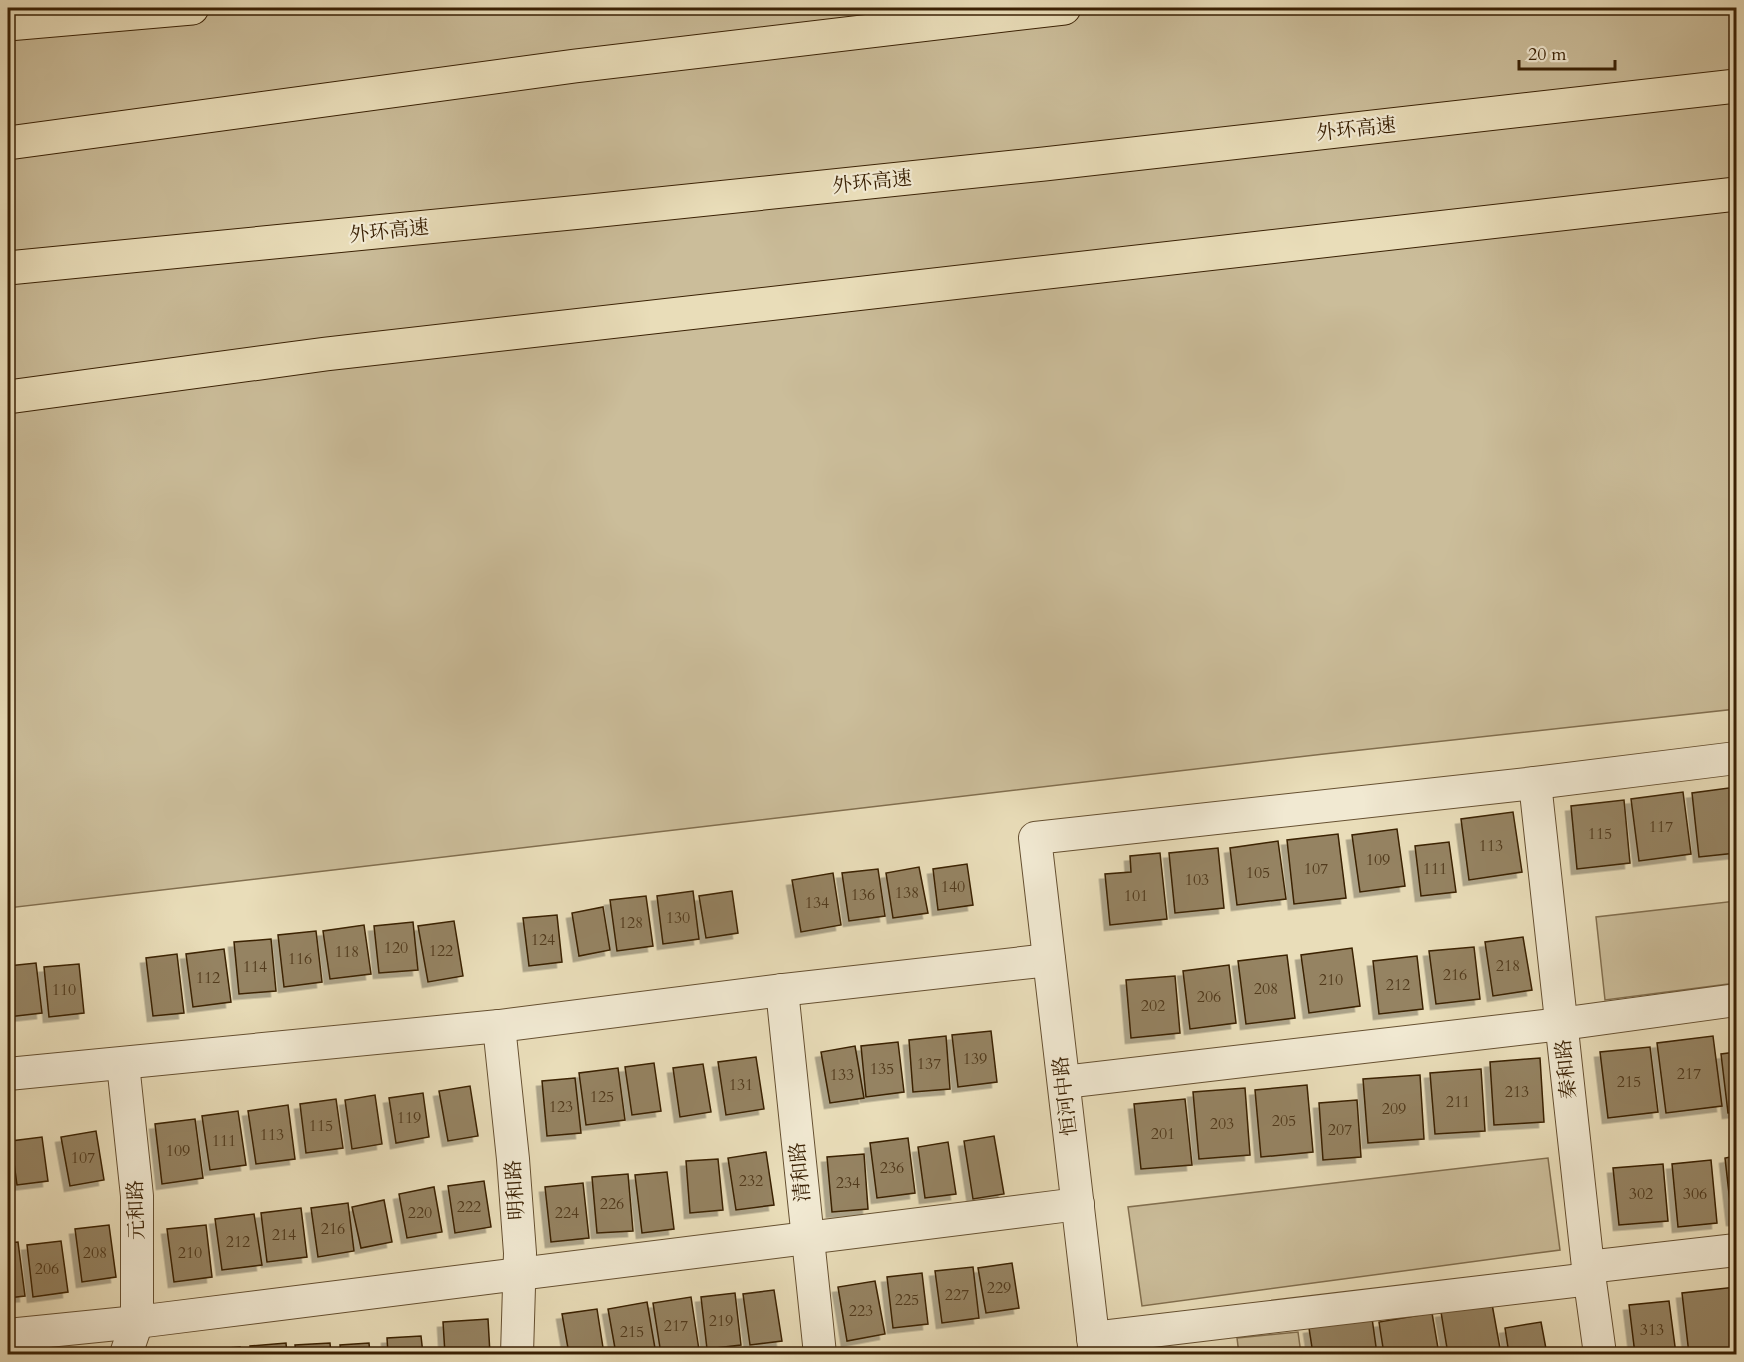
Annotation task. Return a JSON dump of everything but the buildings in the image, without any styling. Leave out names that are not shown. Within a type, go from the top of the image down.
[{"type":"highway","points":[[8,24],[192,8]]},
{"type":"highway","points":[[8,143],[575,66],[1064,8]]},
{"type":"highway","name":"外环高速","points":[[8,268],[1044,164],[1737,86]]},
{"type":"highway","points":[[8,398],[326,354],[1737,194]]},
{"type":"street","points":[[1535,783],[1737,758]]},
{"type":"street","name":"恒河中路","points":[[1094,1346],[1035,838],[1535,783]]},
{"type":"street","name":"秦和路","points":[[1535,783],[1600,1354]]},
{"type":"street","points":[[8,1074],[499,1026],[782,990],[1049,960]]},
{"type":"street","name":"清和路","points":[[782,990],[820,1354]]},
{"type":"street","points":[[1064,1082],[1561,1024],[1737,1000]]},
{"type":"street","name":"明和路","points":[[499,1026],[520,1253],[517,1354]]},
{"type":"street","name":"元和路","points":[[123,1064],[137,1197],[137,1322],[126,1354]]},
{"type":"street","points":[[8,1335],[137,1322],[1078,1204]]},
{"type":"street","points":[[1094,1346],[1737,1250]]},
{"type":"shaded area","points":[[8,8],[1736,8],[1736,709],[1324,754],[8,908]]},
{"type":"shaded area","points":[[1736,901],[1736,983],[1605,1000],[1596,917]]},
{"type":"shaded area","points":[[1548,1158],[1560,1250],[1142,1306],[1128,1207]]},
{"type":"shaded area","points":[[1298,1332],[1301,1354],[1239,1354],[1237,1338]]}]
